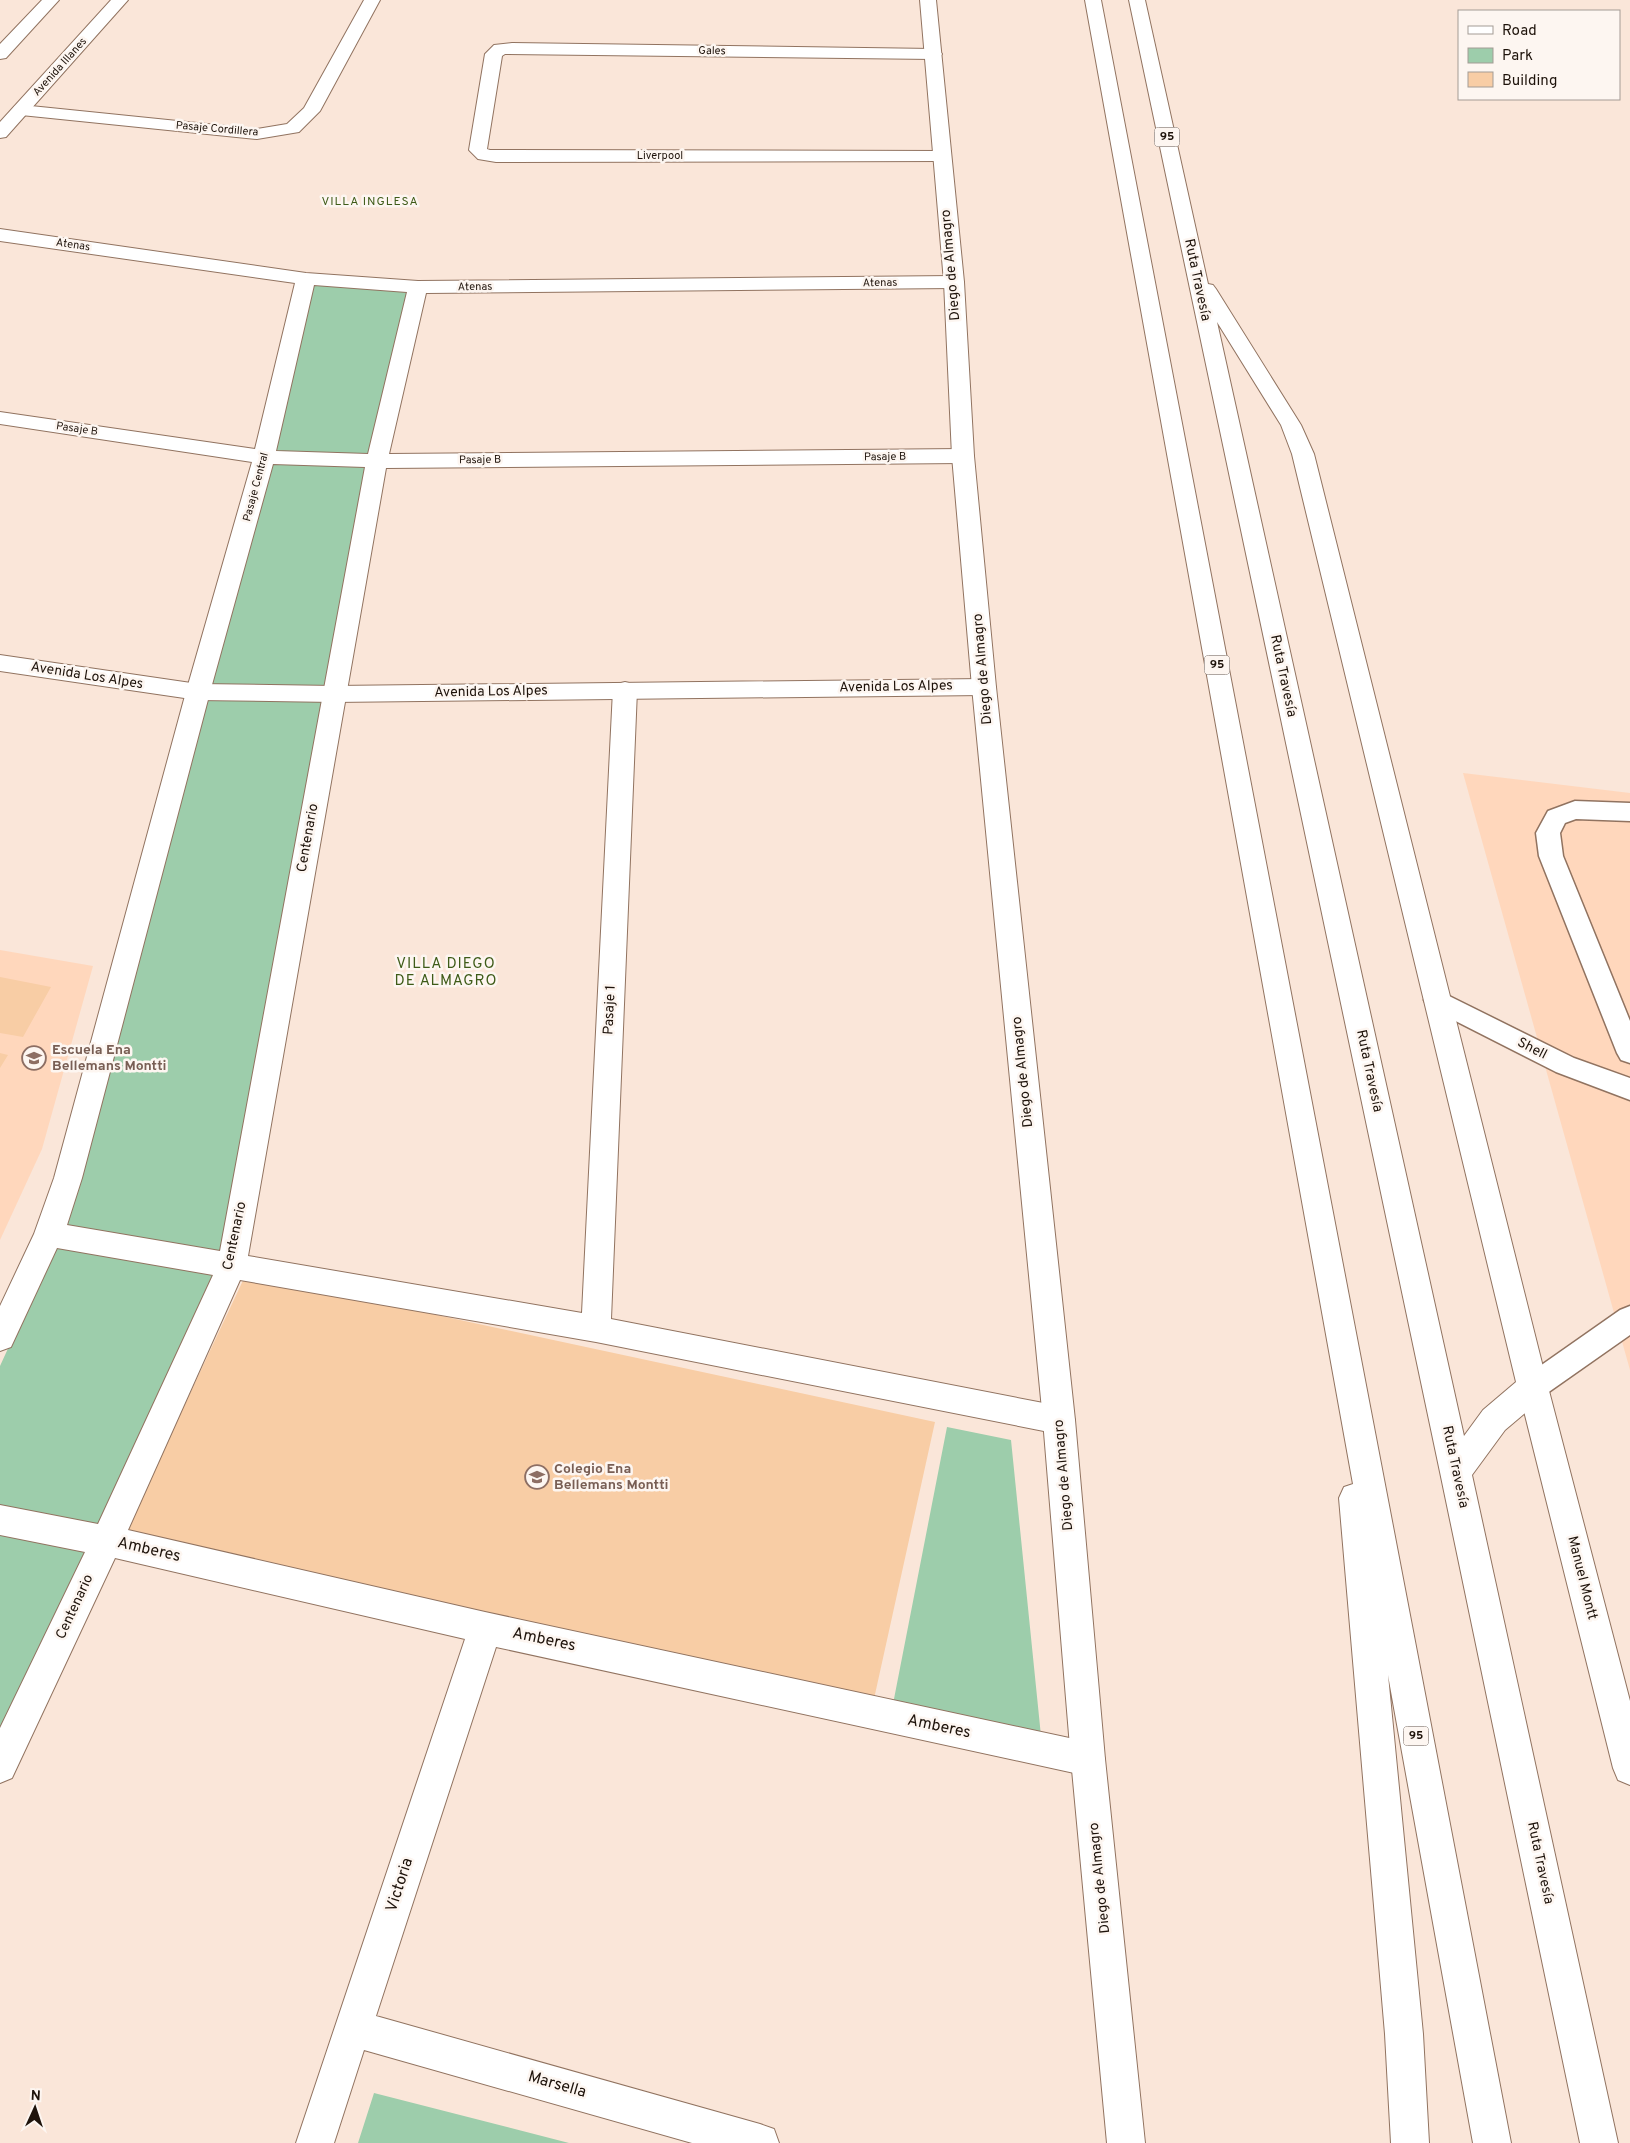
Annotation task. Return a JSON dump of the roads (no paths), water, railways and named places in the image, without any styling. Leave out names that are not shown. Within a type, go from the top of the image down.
[{"type":"main road","points":[[0,54],[51,0]]},
{"type":"main road","name":"Avenida Illanes","points":[[0,133],[120,0]]},
{"type":"main road","name":"Pasaje Cordillera","points":[[21,110],[257,134],[293,128],[311,112],[372,0]]},
{"type":"main road","name":"Diego de Almagro","points":[[928,0],[954,282],[963,456],[984,687],[1059,1420],[1088,1759],[1126,2143]]},
{"type":"main road","name":"95","points":[[1093,0],[1492,2143]]},
{"type":"main road","name":"Ruta Travesía","points":[[1137,0],[1600,2143]]},
{"type":"main road","name":"Gales","points":[[494,54],[500,50],[512,48],[933,54]]},
{"type":"main road","name":"Liverpool","points":[[494,54],[478,150],[484,155],[496,157],[941,156]]},
{"type":"main road","name":"Atenas","points":[[0,234],[306,279],[418,287],[954,282]]},
{"type":"main road","name":"Manuel Montt","points":[[1196,273],[1291,425],[1303,454],[1533,1388],[1630,1768]]},
{"type":"main road","name":"Pasaje Central","points":[[198,692],[264,457],[306,279]]},
{"type":"main road","points":[[334,694],[377,461],[418,287]]},
{"type":"main road","name":"Pasaje B","points":[[0,418],[264,457],[377,461],[963,456]]},
{"type":"main road","name":"Avenida Los Alpes","points":[[0,663],[198,692],[334,694],[984,687]]},
{"type":"main road","name":"Pasaje 1","points":[[596,1329],[625,690]]},
{"type":"main road","points":[[0,1338],[48,1234],[71,1168],[198,692]]},
{"type":"main road","name":"Centenario","points":[[0,1766],[232,1265],[334,694]]},
{"type":"main road","points":[[48,1234],[596,1329],[1059,1420]]},
{"type":"main road","points":[[1340,1329],[1404,2034],[1410,2143]]},
{"type":"main road","points":[[1456,1472],[1494,1420],[1533,1388]]},
{"type":"main road","name":"Amberes","points":[[0,1520],[106,1540],[485,1628],[1088,1759]]},
{"type":"main road","name":"Victoria","points":[[315,2143],[485,1628]]},
{"type":"main road","name":"Marsella","points":[[353,2028],[760,2143]]},
{"type":"lane","points":[[1630,812],[1575,810],[1556,817],[1548,833],[1551,856],[1630,1053]]},
{"type":"lane","name":"Shell","points":[[1437,1000],[1564,1065],[1630,1089]]},
{"type":"lane","points":[[1533,1388],[1630,1319]]},
{"type":"place","name":"Escuela Ena Bellemans Montti","points":[[34,1058]]},
{"type":"place","name":"Colegio Ena Bellemans Montti","points":[[537,1477]]},
{"type":"district","name":"VILLA INGLESA","points":[[370,202]]},
{"type":"district","name":"VILLA DIEGO DE ALMAGRO","points":[[446,972]]}]
